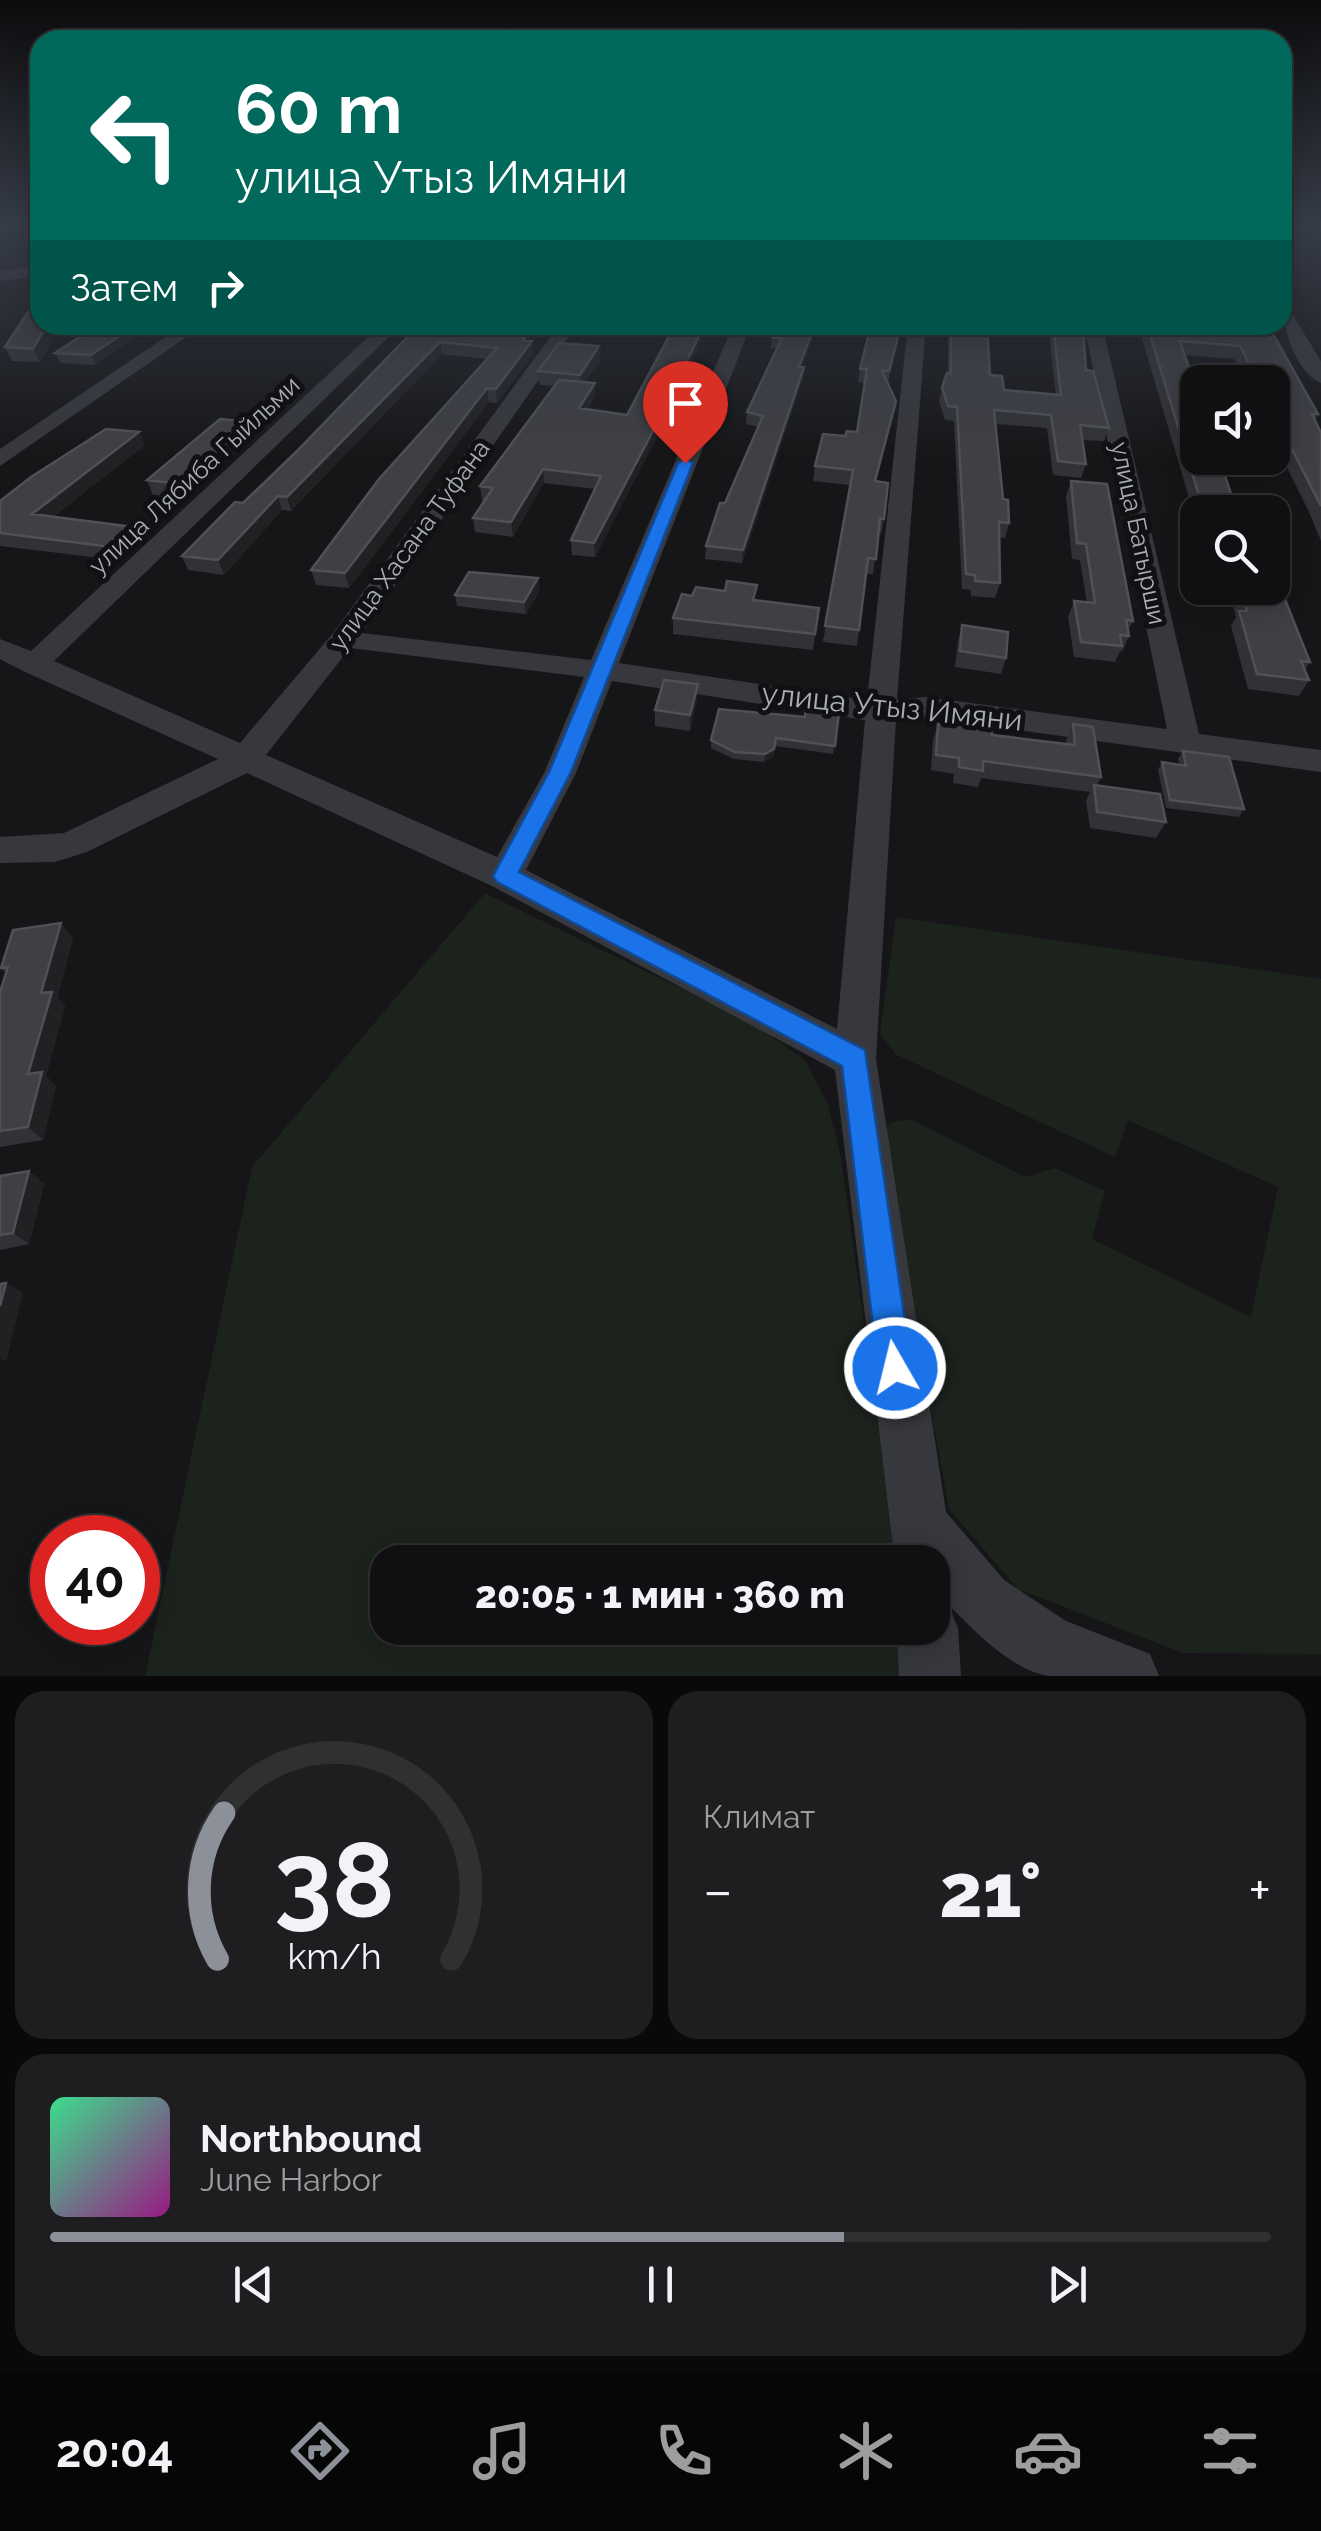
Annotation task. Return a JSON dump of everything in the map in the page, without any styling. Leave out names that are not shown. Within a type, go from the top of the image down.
[{"type":"street","points":[[1292,327],[1319,370]]},
{"type":"street","points":[[0,459],[180,335]]},
{"type":"street","name":"улица Лябиба Гыйльми","points":[[34,664],[381,335]]},
{"type":"street","name":"улица Хасана Туфана","points":[[243,760],[343,639],[561,335]]},
{"type":"street","points":[[505,876],[560,772],[738,335]]},
{"type":"street","points":[[916,335],[881,712],[855,1059],[910,1480],[923,1545]]},
{"type":"street","name":"улица Батырши","points":[[1095,335],[1185,740]]},
{"type":"street","name":"улица Утыз Имяни","points":[[343,639],[600,670],[881,712],[925,707],[1321,761]]},
{"type":"street","points":[[0,648],[505,876],[855,1059]]},
{"type":"street","points":[[2,858],[75,843],[243,760]]},
{"type":"street","points":[[950,1571],[983,1601],[1047,1645],[1128,1676]]},
{"type":"street","points":[[928,1645],[930,1676]]},
{"type":"shaded area","points":[[485,893],[752,1023],[805,1060],[828,1105],[841,1158],[895,1545],[370,1545],[370,1645],[907,1645],[910,1676],[145,1676],[152,1645],[160,1645],[160,1605],[252,1167]]},
{"type":"shaded area","points":[[896,917],[1321,979],[1321,1654],[1183,1653],[1018,1589],[949,1509],[880,1133],[892,1122],[910,1119],[1025,1177],[1055,1168],[1105,1191],[1092,1239],[1251,1317],[1278,1187],[1128,1120],[1115,1157],[895,1054],[880,1033]]},
{"type":"building","points":[[30,309],[30,335],[41,335],[33,349],[5,347]]},
{"type":"building","points":[[83,335],[121,335],[91,355],[55,353]]},
{"type":"building","points":[[409,335],[527,335],[523,340],[532,341],[496,389],[487,388],[345,573],[311,570],[379,479],[497,348],[440,342],[287,497],[278,496],[218,560],[182,556],[235,502],[243,503]]},
{"type":"building","points":[[670,335],[699,335],[594,543],[571,540],[601,476],[543,469],[511,522],[473,518],[493,488],[480,486],[559,380],[595,383],[579,408],[627,415]]},
{"type":"building","points":[[811,335],[799,366],[804,367],[743,550],[706,546],[720,503],[725,503],[763,416],[747,412],[782,338],[772,337]]},
{"type":"building","points":[[868,335],[898,335],[889,371],[882,371],[896,401],[875,481],[888,483],[876,559],[868,558],[859,630],[825,626],[853,470],[815,466],[823,434],[845,436],[847,431],[857,432],[867,369],[860,369]]},
{"type":"building","points":[[951,335],[988,335],[990,375],[1002,376],[1004,390],[1061,395],[1054,335],[1084,335],[1086,370],[1093,371],[1109,428],[1080,425],[1086,464],[1058,461],[1051,415],[994,410],[1009,523],[999,522],[1000,583],[975,581],[975,575],[966,574],[957,407],[948,406],[942,387],[947,373],[951,374]]},
{"type":"building","points":[[1150,335],[1274,335],[1318,414],[1312,414],[1321,433],[1321,506],[1290,445],[1290,365],[1250,365],[1240,346],[1180,341],[1188,365],[1180,365],[1180,433]]},
{"type":"building","points":[[559,343],[599,346],[580,375],[538,371]]},
{"type":"building","points":[[220,419],[251,422],[180,484],[147,480]]},
{"type":"building","points":[[106,429],[139,432],[32,514],[133,527],[111,547],[0,533],[0,501]]},
{"type":"building","points":[[1193,475],[1225,475],[1231,495],[1199,495]]},
{"type":"building","points":[[1071,481],[1107,484],[1133,621],[1126,620],[1129,636],[1120,635],[1122,646],[1081,642],[1074,601],[1095,603],[1086,544],[1077,543]]},
{"type":"building","points":[[469,572],[538,578],[524,602],[455,595]]},
{"type":"building","points":[[727,581],[757,585],[753,600],[819,608],[815,634],[673,618],[682,594],[692,596],[696,587],[725,591]]},
{"type":"building","points":[[1245,605],[1287,605],[1310,662],[1301,661],[1309,680],[1257,674],[1239,611],[1247,611]]},
{"type":"building","points":[[962,625],[1008,632],[1006,658],[960,651]]},
{"type":"building","points":[[664,680],[698,684],[690,715],[655,710]]},
{"type":"building","points":[[806,707],[839,712],[835,746],[776,738],[774,749],[765,754],[735,752],[711,740],[719,709],[805,717]]},
{"type":"building","points":[[948,712],[992,718],[992,735],[1075,745],[1073,724],[1093,727],[1101,777],[983,761],[983,771],[959,767],[959,758],[936,755],[938,724],[947,726]]},
{"type":"building","points":[[1183,751],[1229,757],[1244,809],[1170,800],[1162,762],[1186,766]]},
{"type":"building","points":[[1094,785],[1160,794],[1166,822],[1097,812]]},
{"type":"building","points":[[61,923],[41,993],[52,992],[28,1074],[42,1072],[28,1127],[0,1131],[0,992],[8,967],[1,968],[13,930]]},
{"type":"building","points":[[29,1171],[13,1233],[0,1235],[0,1176]]},
{"type":"building","points":[[6,1283],[0,1306],[0,1284]]},
{"type":"route","points":[[685,463],[560,772],[505,876],[855,1059],[895,1368]]}]
